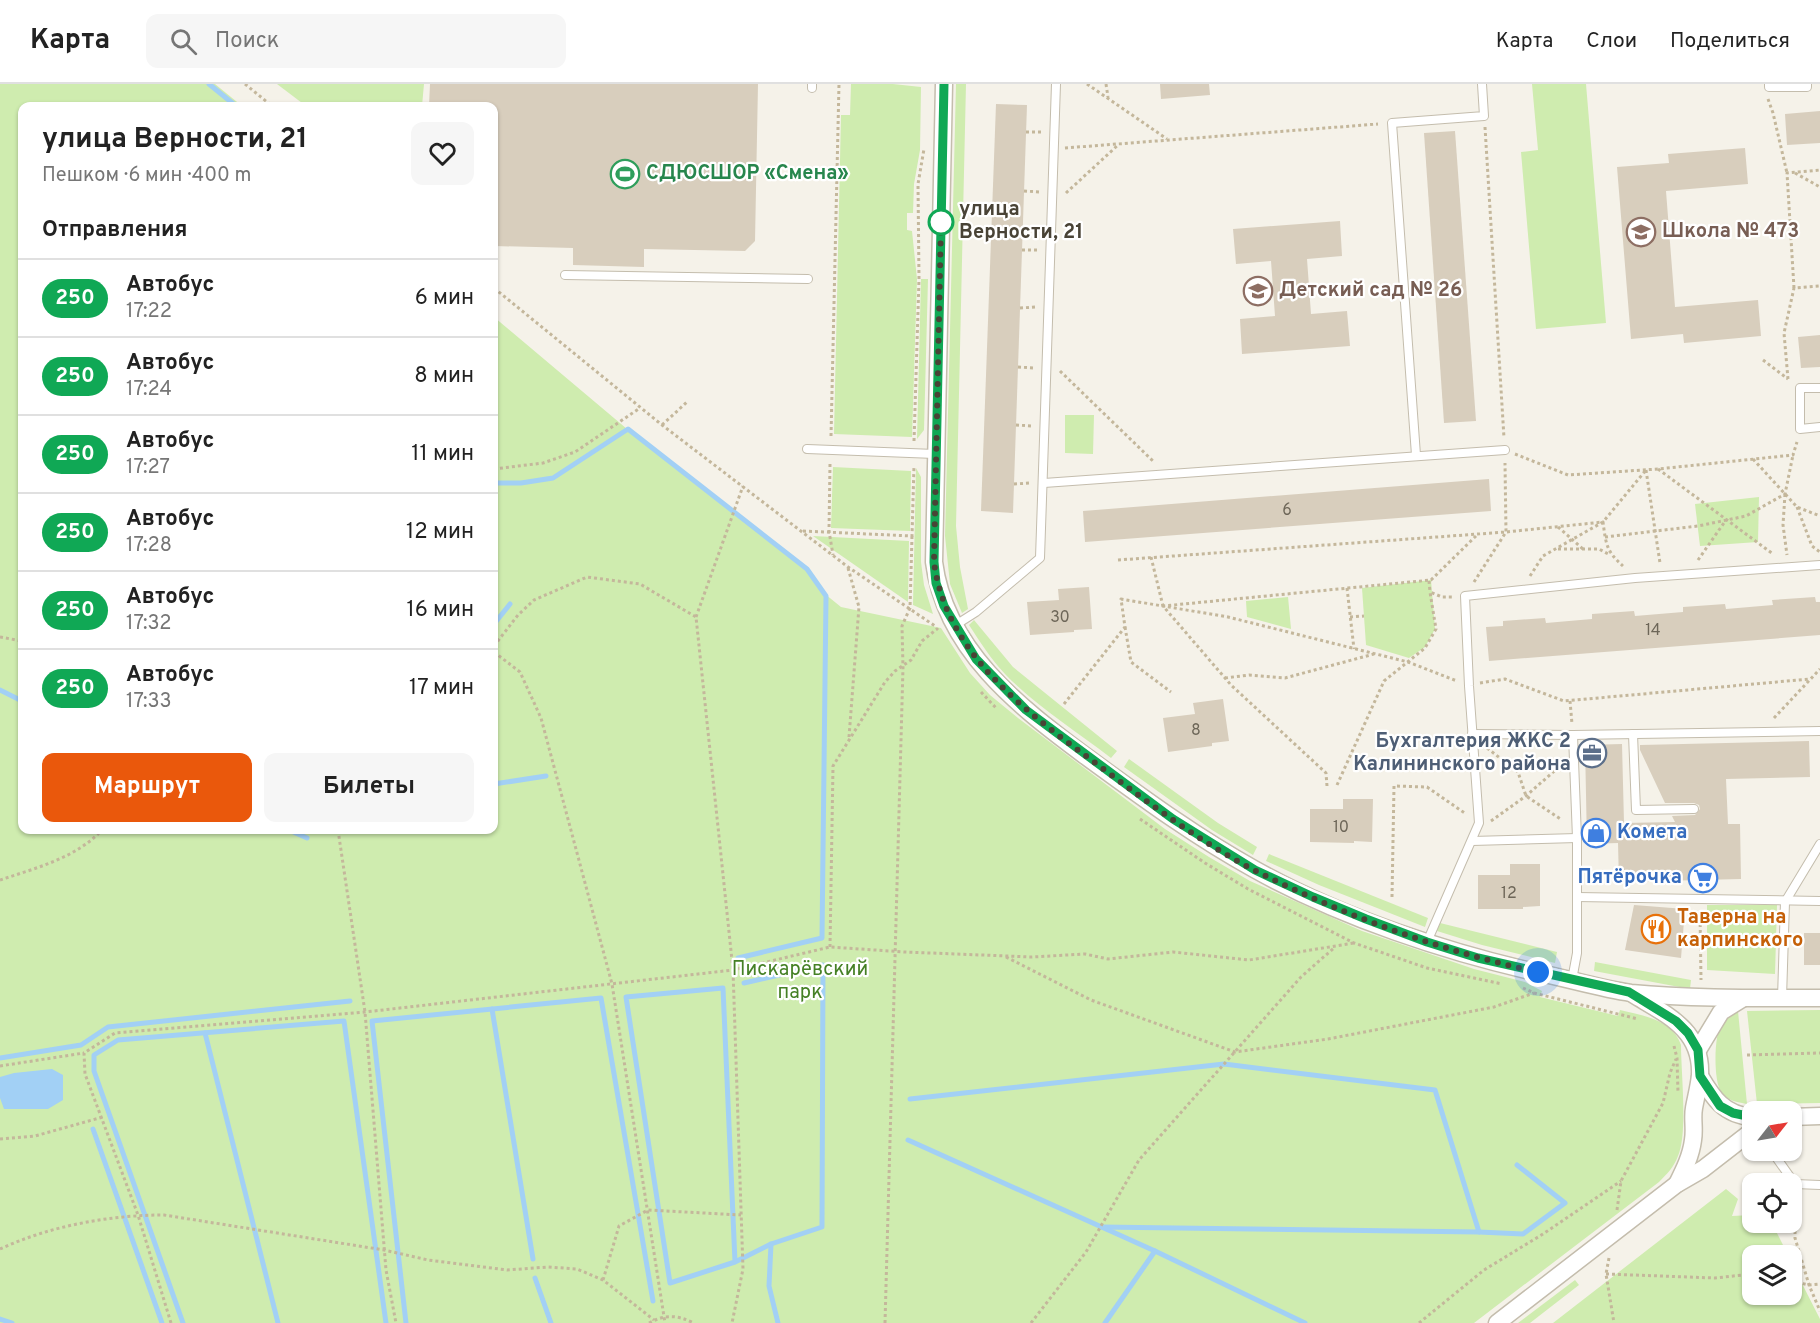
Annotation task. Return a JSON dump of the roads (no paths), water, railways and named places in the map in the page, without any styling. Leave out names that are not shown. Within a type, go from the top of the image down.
[{"type":"street","points":[[944,84],[934,562],[936,583],[944,606],[946,627],[976,659],[1026,710],[1173,819],[1236,859],[1313,897],[1427,942],[1478,958],[1629,992],[1742,999],[1820,998]]},
{"type":"street","points":[[1629,992],[1676,1021],[1688,1033],[1698,1050],[1700,1076],[1694,1110],[1693,1140],[1688,1160],[1677,1184]]},
{"type":"street","points":[[1698,1050],[1721,1012],[1742,999]]},
{"type":"street","points":[[1700,1076],[1720,1106],[1742,1115]]},
{"type":"street","points":[[1802,1117],[1820,1116]]},
{"type":"street","points":[[1497,1323],[1677,1184],[1742,1139]]},
{"type":"lane","points":[[946,627],[976,612],[1040,558],[1048,359],[1056,236],[1052,205],[1056,84]]},
{"type":"lane","points":[[1416,455],[1392,123],[1484,116],[1482,84]]},
{"type":"lane","points":[[1769,84],[1769,87],[1807,87],[1807,84]]},
{"type":"lane","points":[[565,275],[808,279]]},
{"type":"lane","points":[[1820,388],[1800,388],[1800,429],[1820,427]]},
{"type":"lane","points":[[807,449],[935,454]]},
{"type":"lane","points":[[1044,483],[1505,450]]},
{"type":"lane","points":[[1427,942],[1479,823],[1465,596],[1635,578],[1820,565]]},
{"type":"lane","points":[[1472,735],[1820,731]]},
{"type":"lane","points":[[1633,734],[1636,810],[1694,809]]},
{"type":"lane","points":[[1572,980],[1577,953],[1577,833],[1573,735]]},
{"type":"lane","points":[[1474,837],[1577,833]]},
{"type":"lane","points":[[1782,998],[1785,902],[1820,844]]},
{"type":"lane","points":[[1577,897],[1820,901]]},
{"type":"lane","points":[[1779,1161],[1795,1184],[1820,1185]]},
{"type":"water","points":[[52,1069],[63,1075],[63,1100],[48,1109],[4,1109],[0,1098],[0,1077],[14,1073]]},
{"type":"waterway","points":[[209,84],[231,102]]},
{"type":"waterway","points":[[498,483],[521,483],[553,478],[628,429],[807,569],[826,596],[822,938],[738,958]]},
{"type":"waterway","points":[[498,619],[510,604]]},
{"type":"waterway","points":[[0,690],[18,699]]},
{"type":"waterway","points":[[498,783],[546,776]]},
{"type":"waterway","points":[[298,834],[307,838]]},
{"type":"waterway","points":[[735,1262],[723,988],[626,997],[670,1283],[735,1262],[771,1244],[822,1227],[823,965],[744,983]]},
{"type":"waterway","points":[[406,1323],[372,1021],[601,998],[653,1301]]},
{"type":"waterway","points":[[0,1058],[81,1045],[108,1027],[350,1001]]},
{"type":"waterway","points":[[492,1009],[533,1259]]},
{"type":"waterway","points":[[183,1323],[94,1071],[94,1055],[118,1040],[344,1021],[386,1323]]},
{"type":"waterway","points":[[205,1033],[278,1323]]},
{"type":"waterway","points":[[910,1099],[1224,1064],[1435,1090],[1479,1232],[1101,1227]]},
{"type":"waterway","points":[[93,1129],[162,1323]]},
{"type":"waterway","points":[[908,1140],[1155,1251],[1305,1323]]},
{"type":"waterway","points":[[1479,1232],[1523,1234],[1565,1203],[1517,1165]]},
{"type":"waterway","points":[[771,1244],[769,1286],[778,1323]]},
{"type":"waterway","points":[[1105,1323],[1155,1251]]},
{"type":"waterway","points":[[535,1278],[551,1323]]},
{"type":"waterway","points":[[0,1319],[12,1323]]},
{"type":"place","name":"СДЮСШОР «Смена»","points":[[625,174]]},
{"type":"place","name":"улица Верности, 21","points":[[941,222]]},
{"type":"place","name":"Школа № 473","points":[[1641,232]]},
{"type":"place","name":"Детский сад № 26","points":[[1258,291]]},
{"type":"place","name":"Бухгалтерия ЖКС 2 Калининского района","points":[[1592,753]]},
{"type":"place","name":"Комета","points":[[1596,833]]},
{"type":"place","name":"Пятёрочка","points":[[1703,878]]},
{"type":"place","name":"Таверна на карпинского","points":[[1656,929]]},
{"type":"park label","name":"Пискарёвский парк","points":[[800,982]]}]
